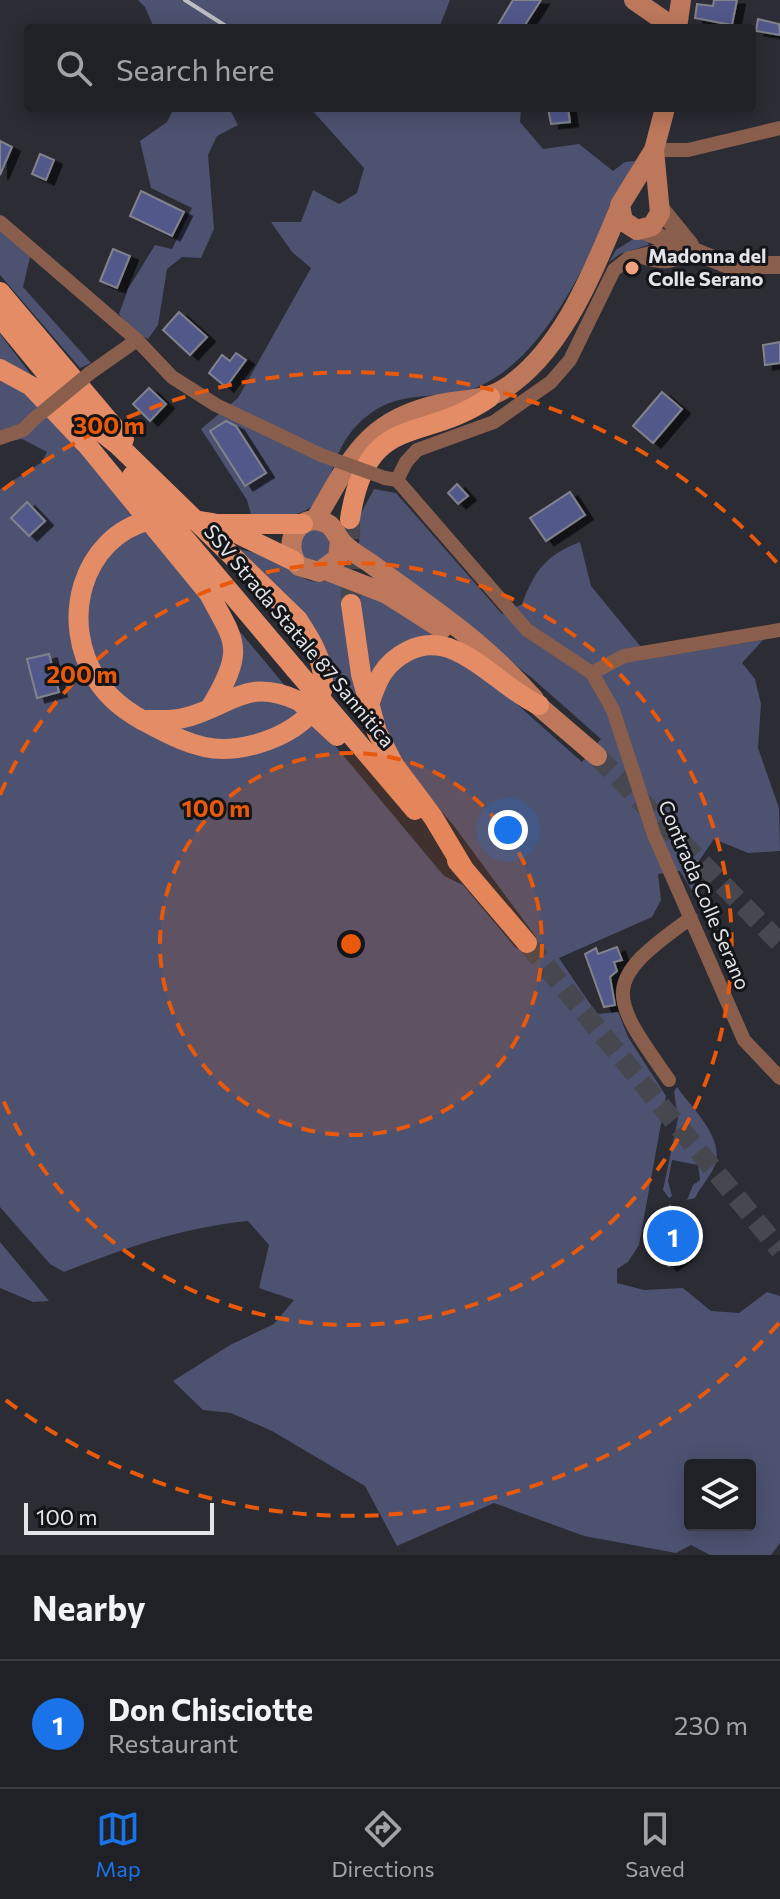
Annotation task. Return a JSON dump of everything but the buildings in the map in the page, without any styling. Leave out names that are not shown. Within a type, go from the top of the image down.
[{"type":"main road","points":[[634,0],[671,12]]},
{"type":"main road","points":[[325,570],[338,558],[355,488],[368,460],[383,445],[430,422],[475,407],[517,379],[544,351],[599,257],[623,202],[654,150],[664,112]]},
{"type":"main road","points":[[599,257],[637,229],[656,223],[659,204],[654,150]]},
{"type":"main road","points":[[623,202],[643,189],[659,204]]},
{"type":"main road","points":[[623,202],[623,221],[637,229]]},
{"type":"main road","points":[[0,292],[197,526],[210,595]]},
{"type":"main road","points":[[0,304],[35,358]]},
{"type":"main road","points":[[0,317],[35,358]]},
{"type":"main road","name":"SSV Strada Statale 87 Sannitica","points":[[35,358],[144,490],[197,526],[295,669],[527,943]]},
{"type":"main road","points":[[0,369],[31,386],[87,445],[210,595],[232,632],[234,659],[212,705]]},
{"type":"main road","points":[[294,561],[290,544],[296,529],[309,522],[378,428],[399,415],[446,403],[490,397]]},
{"type":"main road","points":[[81,416],[119,446],[197,526],[298,620],[315,647],[323,682],[318,701],[297,725],[251,746],[222,749],[200,746],[142,720],[114,702],[95,677],[82,644],[78,617],[86,573],[95,556],[113,537],[134,525],[171,518],[197,526],[294,561],[305,570],[325,570],[387,594],[428,619],[539,705],[597,756]]},
{"type":"main road","points":[[87,445],[144,490]]},
{"type":"main road","points":[[343,531],[344,471]]},
{"type":"main road","points":[[197,526],[309,522],[328,524],[343,531],[499,659],[539,705]]},
{"type":"main road","points":[[351,604],[354,640],[377,732],[394,765],[433,817],[464,869]]},
{"type":"main road","points":[[369,705],[378,678],[390,662],[411,649],[433,643],[463,653],[517,695],[539,705]]},
{"type":"main road","points":[[142,720],[177,720],[261,690],[299,701],[331,729],[367,770],[415,810]]},
{"type":"street","points":[[654,150],[688,150],[780,128]]},
{"type":"street","points":[[659,204],[691,247]]},
{"type":"street","name":"Contrada Colle Serano","points":[[0,222],[137,340],[172,377],[216,405],[321,455],[391,479],[527,630],[592,673],[613,710],[654,835],[744,1040],[780,1078]]},
{"type":"street","points":[[637,229],[691,247],[728,265],[780,265]]},
{"type":"street","points":[[391,479],[417,450],[494,422],[551,382],[577,346],[614,270],[629,258],[659,251],[667,238]]},
{"type":"street","points":[[642,257],[665,263],[677,261],[691,247]]},
{"type":"street","points":[[0,438],[23,430],[90,373],[137,340]]},
{"type":"street","points":[[592,673],[624,656],[780,630]]},
{"type":"street","points":[[669,1080],[643,1048],[630,1022],[623,1004],[623,982],[632,965],[691,918]]},
{"type":"shaded area","points":[[138,0],[450,0],[441,24],[152,24],[145,7]]},
{"type":"shaded area","points":[[172,112],[231,112],[238,125],[217,136],[208,155],[214,229],[201,258],[182,257],[167,269],[158,325],[148,339],[134,333],[119,314],[128,289],[155,245],[172,249],[192,208],[151,188],[140,141],[167,122]]},
{"type":"shaded area","points":[[314,112],[521,112],[520,122],[543,149],[579,144],[613,171],[625,162],[635,161],[572,289],[530,347],[506,370],[465,391],[409,398],[381,407],[349,434],[319,500],[306,510],[284,517],[252,518],[247,500],[201,429],[238,398],[311,268],[292,252],[271,222],[301,222],[313,190],[339,204],[357,193],[364,168]]},
{"type":"shaded area","points":[[0,226],[31,253],[23,287],[91,363],[80,368],[0,275]]},
{"type":"shaded area","points":[[638,236],[650,240],[648,245],[620,254],[609,262],[616,250]]},
{"type":"shaded area","points":[[0,334],[199,594],[241,633],[444,876],[463,885],[515,947],[525,952],[536,937],[454,826],[235,565],[235,548],[273,559],[307,580],[329,580],[420,618],[582,762],[601,739],[532,678],[359,544],[360,515],[374,489],[396,493],[502,614],[522,604],[537,573],[550,558],[580,542],[591,586],[650,658],[763,640],[742,663],[755,679],[761,704],[758,748],[779,808],[780,851],[748,853],[714,839],[692,871],[700,904],[680,871],[658,874],[661,900],[652,917],[559,958],[597,1014],[618,1012],[628,1037],[666,1096],[639,1245],[628,1262],[617,1269],[617,1283],[644,1290],[683,1288],[711,1311],[739,1313],[767,1292],[780,1296],[780,1543],[771,1555],[710,1555],[691,1545],[676,1553],[584,1536],[494,1503],[397,1546],[365,1486],[272,1431],[231,1413],[203,1410],[173,1381],[230,1345],[274,1324],[294,1300],[259,1288],[269,1245],[248,1221],[200,1228],[154,1240],[64,1272],[50,1264],[0,1207],[0,489],[42,462],[47,452],[22,439],[0,443]]},
{"type":"shaded area","points":[[322,528],[335,546],[321,564],[303,560],[297,542],[304,531]]},
{"type":"shaded area","points":[[677,1087],[705,1123],[717,1155],[713,1169],[695,1198],[687,1200],[693,1185],[700,1180],[698,1165],[672,1160],[668,1181],[672,1196],[669,1198],[663,1190],[678,1118],[674,1092]]},
{"type":"shaded area","points":[[0,1242],[49,1301],[33,1302],[0,1288]]},
{"type":"tunnel","points":[[350,519],[351,604]]},
{"type":"tunnel","points":[[597,756],[780,943]]},
{"type":"tunnel","points":[[527,943],[780,1250]]},
{"type":"railway","points":[[185,0],[223,24]]},
{"type":"place","name":"Madonna del Colle Serano","points":[[632,268]]},
{"type":"place","name":"Don Chisciotte","points":[[673,1236]]}]
